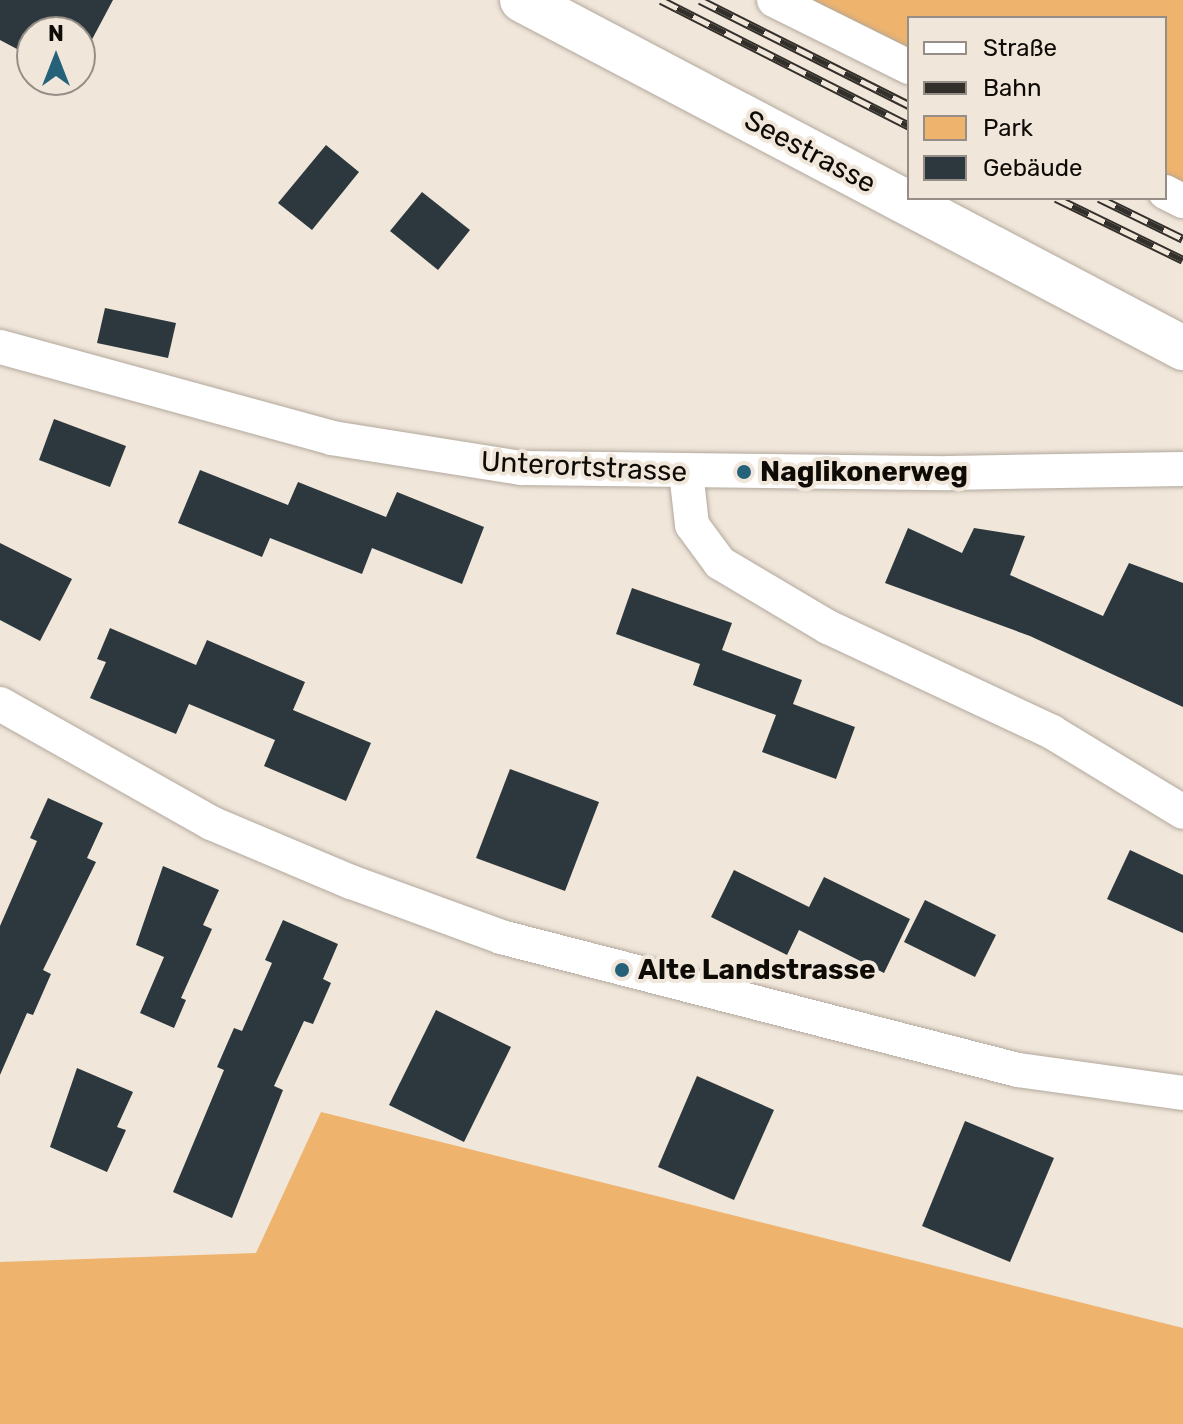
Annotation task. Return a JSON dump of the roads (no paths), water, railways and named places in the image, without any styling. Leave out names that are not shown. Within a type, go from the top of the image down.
[{"type":"main road","name":"Seestrasse","points":[[522,0],[1183,348]]},
{"type":"street","points":[[774,0],[907,66]]},
{"type":"street","name":"Unterortstrasse","points":[[0,347],[248,417],[435,457],[522,468],[686,472],[1183,469]]},
{"type":"street","points":[[686,472],[692,525],[720,563],[828,627],[1052,732],[1183,812]]},
{"type":"street","points":[[0,704],[211,823],[351,882],[501,937],[1018,1070],[1183,1093]]},
{"type":"railway","points":[[661,0],[907,125]]},
{"type":"railway","points":[[700,0],[907,104]]},
{"type":"railway","points":[[1060,200],[1183,260]]},
{"type":"railway","points":[[1103,200],[1183,239]]},
{"type":"place","name":"Naglikonerweg","points":[[744,472]]},
{"type":"place","name":"Alte Landstrasse","points":[[622,970]]}]
